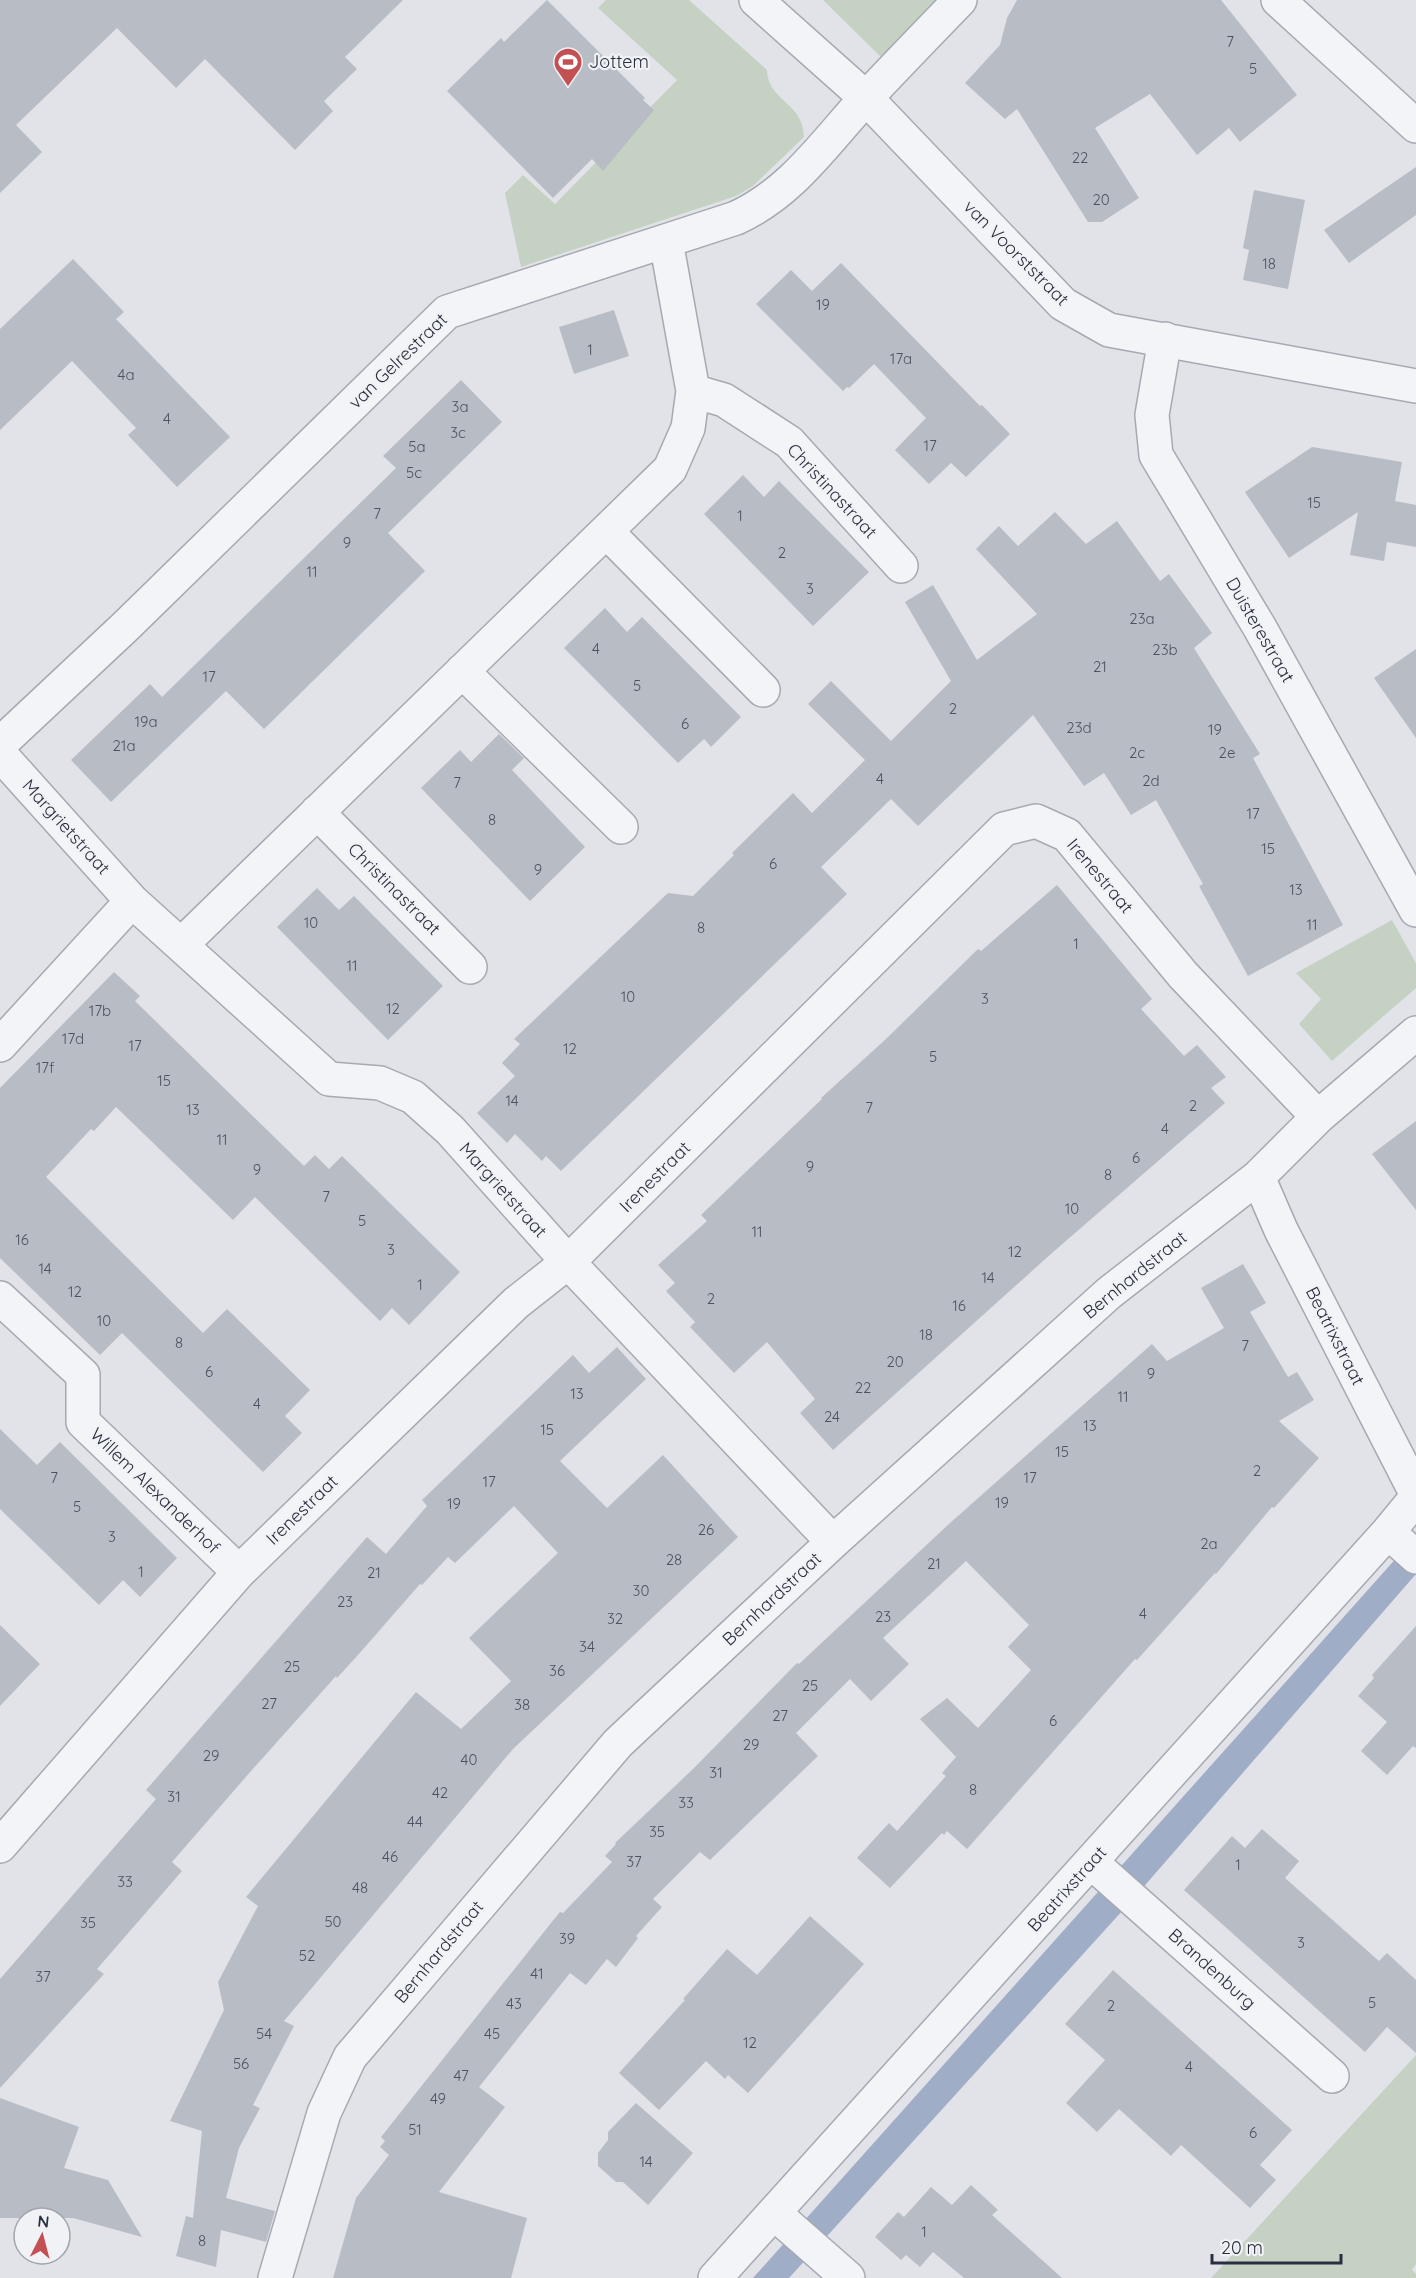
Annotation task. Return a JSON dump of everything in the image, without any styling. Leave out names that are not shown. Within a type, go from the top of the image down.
[{"type":"street","name":"van Voorststraat","points":[[756,0],[877,87],[1063,304],[1110,330],[1416,386]]},
{"type":"street","name":"van Gelrestraat","points":[[0,744],[126,626],[447,312],[736,218],[758,208],[799,175],[877,87],[960,0]]},
{"type":"street","points":[[1278,0],[1405,115]]},
{"type":"street","points":[[181,945],[670,469],[688,428],[693,391],[666,241]]},
{"type":"street","name":"Duisterestraat","points":[[1165,339],[1152,415],[1156,455],[1260,628],[1416,910]]},
{"type":"street","name":"Christinastraat","points":[[693,391],[724,400],[789,442],[901,566]]},
{"type":"street","points":[[607,532],[763,690]]},
{"type":"street","points":[[462,671],[621,827]]},
{"type":"street","name":"Margrietstraat","points":[[0,754],[132,901],[329,1079],[380,1083],[413,1097],[450,1130],[568,1262],[832,1542]]},
{"type":"street","name":"Christinastraat","points":[[317,812],[470,967]]},
{"type":"street","name":"Irenestraat","points":[[0,1846],[239,1572],[516,1303],[568,1262],[1004,830],[1036,821],[1067,835],[1183,975],[1318,1117]]},
{"type":"street","points":[[0,1045],[132,901]]},
{"type":"street","name":"Bernhardstraat","points":[[275,2278],[324,2113],[350,2057],[618,1743],[832,1542],[1109,1293],[1258,1178],[1318,1117],[1416,1033]]},
{"type":"street","name":"Beatrixstraat","points":[[1258,1178],[1281,1230],[1416,1493]]},
{"type":"street","name":"Willem Alexanderhof","points":[[0,1298],[83,1375],[83,1422],[239,1572]]},
{"type":"street","name":"Beatrixstraat","points":[[715,2278],[795,2231],[1112,1880],[1403,1546],[1416,1498]]},
{"type":"street","name":"Brandenburg","points":[[1112,1880],[1332,2076]]},
{"type":"street","points":[[795,2231],[848,2278]]},
{"type":"green space","points":[[606,0],[689,0],[767,70],[773,89],[798,116],[804,137],[753,186],[736,196],[521,267],[505,193],[523,175],[555,204],[677,80],[598,8]]},
{"type":"green space","points":[[823,0],[943,0],[886,62]]},
{"type":"green space","points":[[1392,920],[1416,963],[1416,988],[1332,1061],[1299,1024],[1321,999],[1296,973]]},
{"type":"green space","points":[[1416,2055],[1416,2264],[1412,2270],[1416,2278],[1211,2278]]},
{"type":"water","points":[[1416,1536],[1416,1574],[1133,1899],[789,2278],[753,2278]]},
{"type":"building","points":[[0,0],[403,0],[345,57],[357,69],[324,101],[333,111],[295,150],[205,59],[176,88],[117,28],[16,125],[42,152],[0,193]]},
{"type":"building","points":[[547,0],[645,98],[643,100],[654,110],[603,171],[592,159],[553,198],[447,91],[501,38],[504,42]]},
{"type":"building","points":[[1017,0],[1221,0],[1297,95],[1240,142],[1229,128],[1197,155],[1150,94],[1095,128],[1139,198],[1102,222],[1088,222],[1017,109],[1005,119],[965,83],[1000,45],[1007,18]]},
{"type":"building","points":[[1416,167],[1416,215],[1349,263],[1324,230]]},
{"type":"building","points":[[1254,190],[1305,200],[1288,289],[1243,280],[1249,250],[1243,248]]},
{"type":"building","points":[[73,259],[124,312],[116,319],[230,437],[177,487],[128,435],[136,428],[72,361],[0,430],[0,329]]},
{"type":"building","points":[[841,263],[1010,434],[966,477],[951,463],[929,484],[895,450],[926,418],[874,364],[843,391],[756,304],[791,270],[812,291]]},
{"type":"building","points":[[614,310],[629,356],[574,374],[559,327]]},
{"type":"building","points":[[461,380],[502,422],[388,533],[425,571],[264,729],[226,691],[111,802],[71,760],[150,684],[162,697],[396,468],[383,456]]},
{"type":"building","points":[[1312,447],[1402,462],[1395,501],[1416,505],[1416,547],[1387,542],[1384,561],[1350,555],[1358,512],[1289,558],[1245,492]]},
{"type":"building","points":[[743,475],[764,497],[779,481],[869,572],[813,626],[704,514]]},
{"type":"building","points":[[1055,512],[1086,544],[1117,521],[1160,581],[1169,574],[1212,633],[1194,648],[1260,754],[1253,758],[1343,925],[1248,976],[1199,886],[1203,884],[1156,800],[1131,815],[1104,773],[1084,786],[1033,715],[918,826],[891,799],[821,867],[847,894],[561,1171],[546,1156],[542,1161],[515,1134],[507,1143],[477,1113],[515,1076],[502,1063],[520,1044],[514,1039],[668,893],[693,896],[734,855],[732,853],[793,793],[812,813],[865,760],[808,704],[831,681],[891,741],[951,681],[905,602],[933,585],[977,660],[1037,614],[976,549],[999,526],[1018,546]]},
{"type":"building","points":[[605,608],[627,632],[642,617],[741,717],[711,747],[704,739],[678,763],[564,648]]},
{"type":"building","points":[[1416,649],[1416,738],[1374,678]]},
{"type":"building","points":[[499,734],[524,758],[512,770],[585,847],[530,901],[421,788],[460,750],[471,762]]},
{"type":"building","points":[[1057,885],[1152,999],[1141,1009],[1184,1056],[1197,1045],[1226,1077],[1211,1088],[1225,1103],[1052,1253],[833,1450],[800,1413],[815,1399],[767,1342],[734,1373],[690,1327],[695,1322],[666,1291],[675,1283],[658,1265],[707,1221],[701,1215],[821,1098],[886,1039],[978,949],[981,951]]},
{"type":"building","points":[[317,888],[339,910],[354,896],[443,986],[388,1040],[277,927]]},
{"type":"building","points":[[114,972],[140,996],[135,1001],[304,1166],[315,1155],[329,1169],[342,1156],[460,1272],[409,1325],[392,1308],[380,1321],[255,1197],[233,1220],[116,1107],[94,1131],[91,1129],[46,1177],[203,1333],[227,1309],[310,1390],[285,1416],[302,1433],[263,1472],[122,1333],[100,1355],[0,1258],[0,1088]]},
{"type":"building","points":[[1416,1121],[1416,1210],[1372,1154]]},
{"type":"building","points":[[1243,1264],[1266,1303],[1250,1312],[1288,1377],[1297,1372],[1314,1400],[1279,1421],[1319,1458],[1274,1508],[1272,1507],[1216,1574],[1137,1660],[1135,1659],[967,1849],[947,1831],[944,1835],[942,1833],[890,1888],[857,1858],[889,1823],[897,1831],[946,1776],[942,1773],[956,1757],[920,1719],[947,1698],[978,1728],[1031,1670],[1008,1647],[1029,1625],[966,1561],[883,1638],[909,1664],[871,1701],[850,1679],[796,1733],[818,1756],[710,1860],[700,1852],[653,1899],[662,1907],[636,1936],[638,1938],[616,1967],[607,1959],[586,1985],[570,1973],[479,2087],[505,2107],[439,2192],[527,2218],[511,2278],[333,2278],[356,2198],[389,2155],[380,2147],[385,2141],[381,2137],[560,1912],[563,1913],[612,1862],[605,1856],[615,1843],[693,1769],[797,1663],[799,1664],[950,1523],[1152,1344],[1167,1361],[1224,1328],[1201,1288]]},
{"type":"building","points":[[617,1347],[646,1379],[560,1461],[607,1508],[663,1455],[738,1537],[513,1749],[284,2021],[294,2026],[253,2105],[260,2108],[239,2148],[226,2198],[275,2211],[266,2242],[221,2230],[216,2267],[176,2256],[186,2216],[193,2218],[202,2131],[170,2121],[224,2010],[218,1982],[258,1906],[246,1897],[416,1692],[461,1729],[511,1681],[469,1638],[558,1553],[514,1506],[455,1563],[448,1557],[422,1585],[420,1584],[337,1678],[336,1676],[172,1862],[182,1871],[97,1969],[104,1974],[0,2088],[0,1979],[156,1799],[146,1790],[367,1537],[386,1554],[427,1506],[422,1500],[573,1355],[589,1373]]},
{"type":"building","points":[[0,1429],[37,1465],[60,1442],[177,1558],[140,1597],[123,1580],[99,1605],[0,1509]]},
{"type":"building","points":[[0,1625],[40,1664],[0,1706]]},
{"type":"building","points":[[1416,1626],[1416,1748],[1413,1746],[1387,1775],[1361,1751],[1387,1722],[1358,1696],[1374,1678],[1372,1675]]},
{"type":"building","points":[[1262,1829],[1299,1861],[1285,1878],[1379,1961],[1387,1953],[1416,1980],[1416,2053],[1387,2027],[1365,2052],[1184,1890],[1232,1836],[1245,1848]]},
{"type":"building","points":[[810,1916],[864,1964],[748,2093],[728,2075],[725,2079],[706,2061],[659,2110],[619,2073],[685,2000],[683,1999],[727,1949],[757,1975]]},
{"type":"building","points":[[1113,1970],[1292,2130],[1260,2165],[1276,2180],[1250,2208],[1181,2145],[1171,2156],[1119,2109],[1097,2132],[1066,2103],[1105,2060],[1065,2024]]},
{"type":"building","points":[[0,2098],[79,2127],[64,2168],[108,2180],[142,2237],[72,2218],[72,2206],[12,2206],[12,2218],[0,2218]]},
{"type":"building","points":[[636,2103],[693,2153],[648,2205],[623,2182],[616,2182],[598,2166],[598,2153],[608,2140],[608,2132]]},
{"type":"building","points":[[971,2185],[998,2210],[992,2215],[1062,2278],[964,2278],[933,2252],[920,2267],[906,2255],[901,2260],[875,2237],[898,2212],[904,2217],[931,2187],[952,2205]]},
{"type":"place","name":"Jottem","points":[[568,88]]}]
